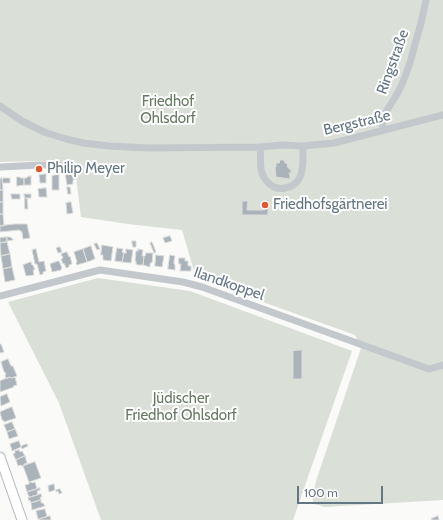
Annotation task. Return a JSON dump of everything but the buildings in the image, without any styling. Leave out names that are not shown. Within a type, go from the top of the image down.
[{"type":"main road","points":[[0,456],[22,520]]},
{"type":"street","name":"Ringstraße","points":[[383,130],[383,118],[399,90],[409,67],[426,0]]},
{"type":"street","name":"Bergstraße","points":[[0,106],[22,121],[44,132],[66,139],[83,143],[149,148],[260,147],[276,145],[303,146],[334,143],[443,115]]},
{"type":"street","points":[[260,147],[261,170],[263,176],[269,184],[275,188],[282,189],[290,187],[300,178],[303,146]]},
{"type":"street","points":[[0,167],[68,165]]},
{"type":"street","name":"Ilandkoppel","points":[[0,296],[100,270],[183,282],[202,287],[429,369],[443,365]]},
{"type":"green space","name":"Friedhof Ohlsdorf","points":[[0,0],[443,0],[443,500],[325,507],[314,504],[312,497],[317,478],[361,348],[355,335],[193,277],[194,271],[182,230],[81,217],[75,169],[70,162],[0,162]]},
{"type":"green space","name":"Jüdischer Friedhof Ohlsdorf","points":[[98,278],[190,291],[352,351],[293,520],[101,520],[59,403],[8,302]]},
{"type":"place","name":"Philip Meyer","points":[[39,169]]},
{"type":"place","name":"Friedhofsgärtnerei","points":[[265,205]]}]
